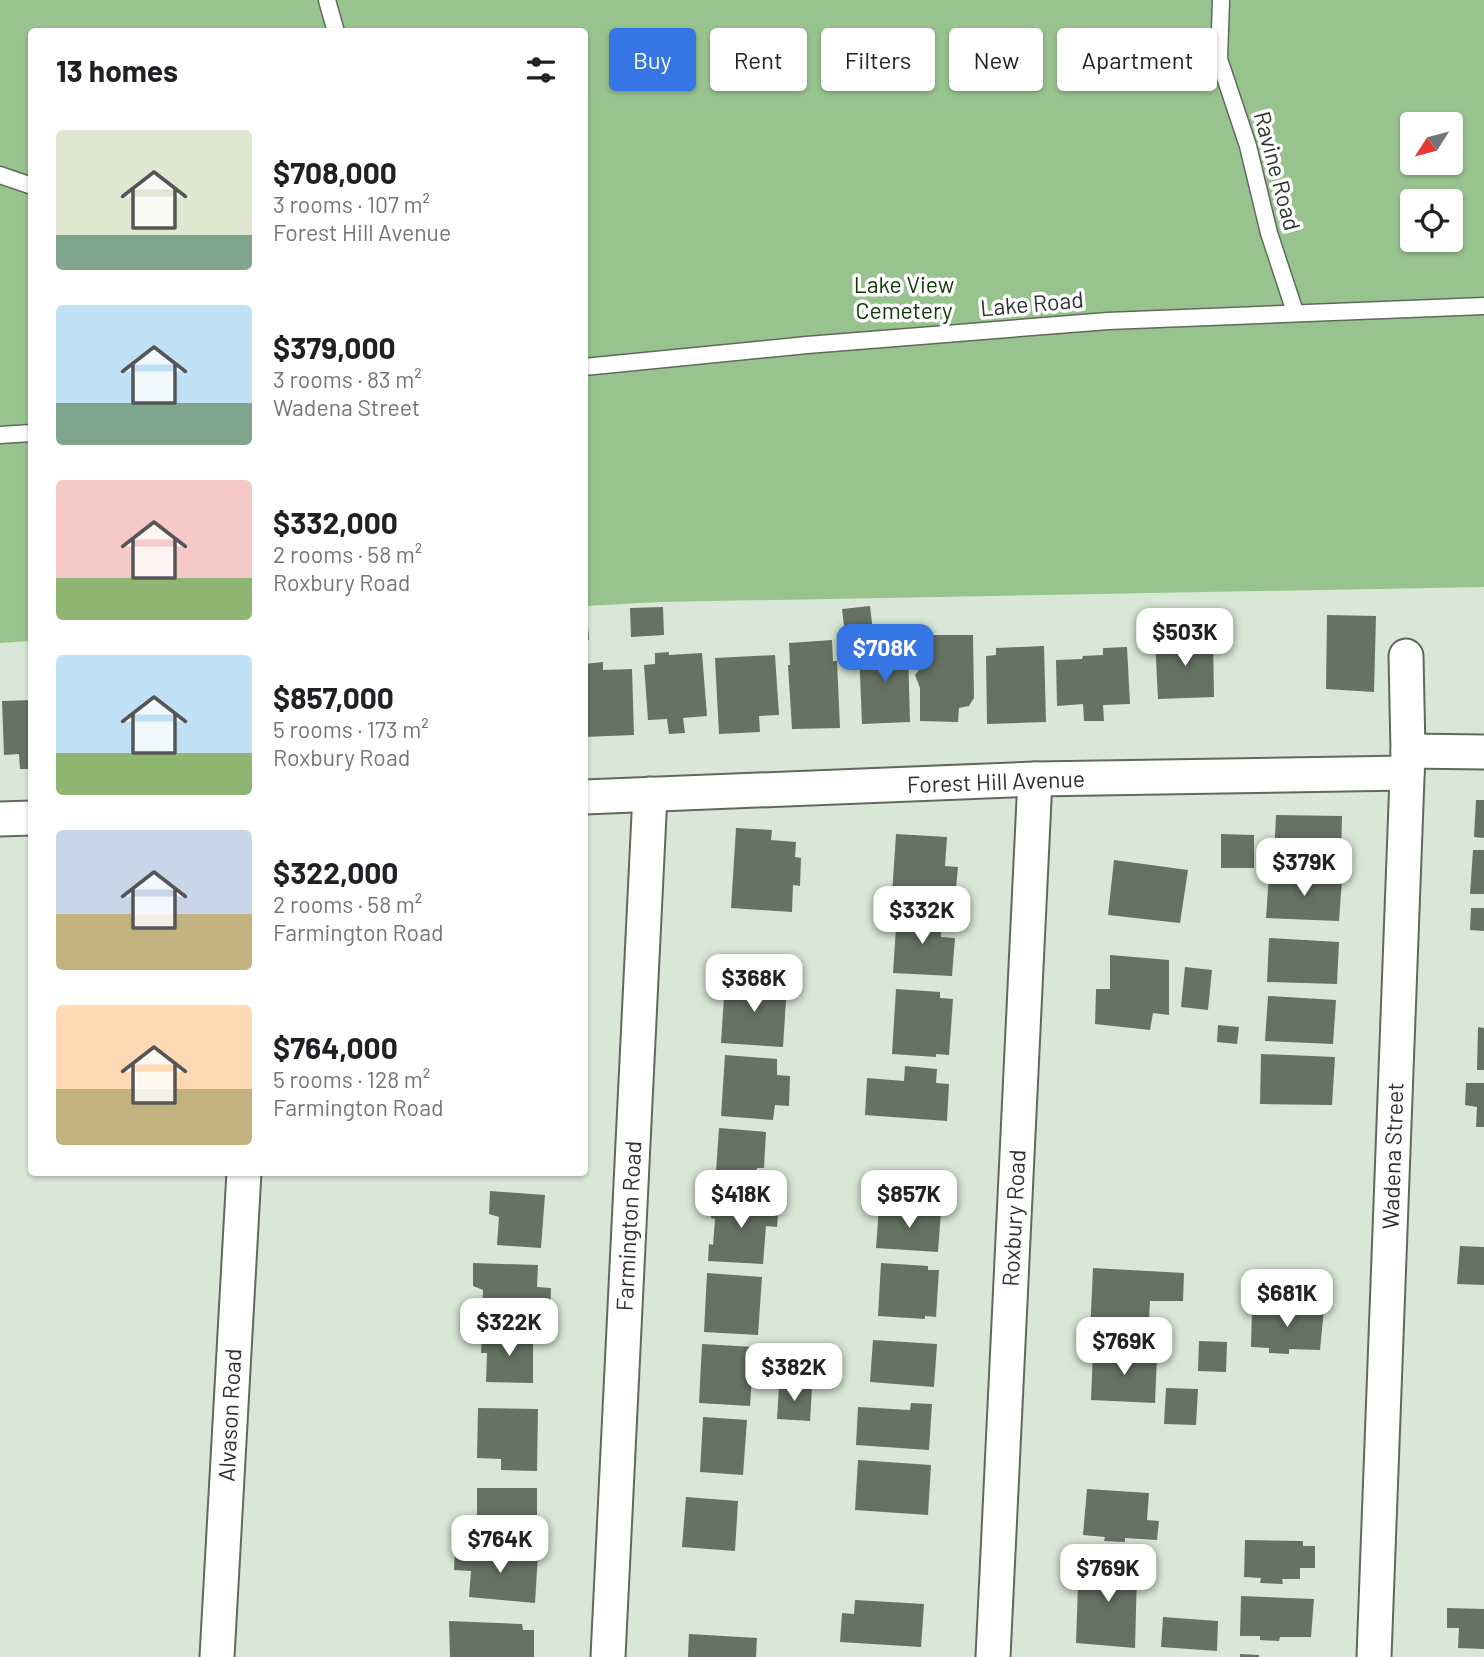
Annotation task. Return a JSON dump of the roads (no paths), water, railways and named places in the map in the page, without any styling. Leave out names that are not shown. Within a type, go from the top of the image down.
[{"type":"street","name":"Wadena Street","points":[[1374,1657],[1408,762],[1406,656]]},
{"type":"street","name":"Forest Hill Avenue","points":[[588,797],[1408,762],[1484,752]]},
{"type":"street","name":"Roxbury Road","points":[[993,1657],[1035,779]]},
{"type":"street","name":"Farmington Road","points":[[608,1657],[650,794]]},
{"type":"street","points":[[0,819],[28,818]]},
{"type":"street","name":"Alvason Road","points":[[217,1657],[244,1176]]},
{"type":"lane","points":[[327,0],[335,28]]},
{"type":"lane","name":"Ravine Road","points":[[1221,0],[1219,59],[1248,146],[1269,233],[1295,312]]},
{"type":"lane","points":[[0,176],[28,185]]},
{"type":"lane","name":"Lake Road","points":[[588,367],[820,344],[1108,321],[1484,306]]},
{"type":"lane","points":[[0,435],[28,433]]},
{"type":"park label","name":"Lake View Cemetery","points":[[904,298]]}]
